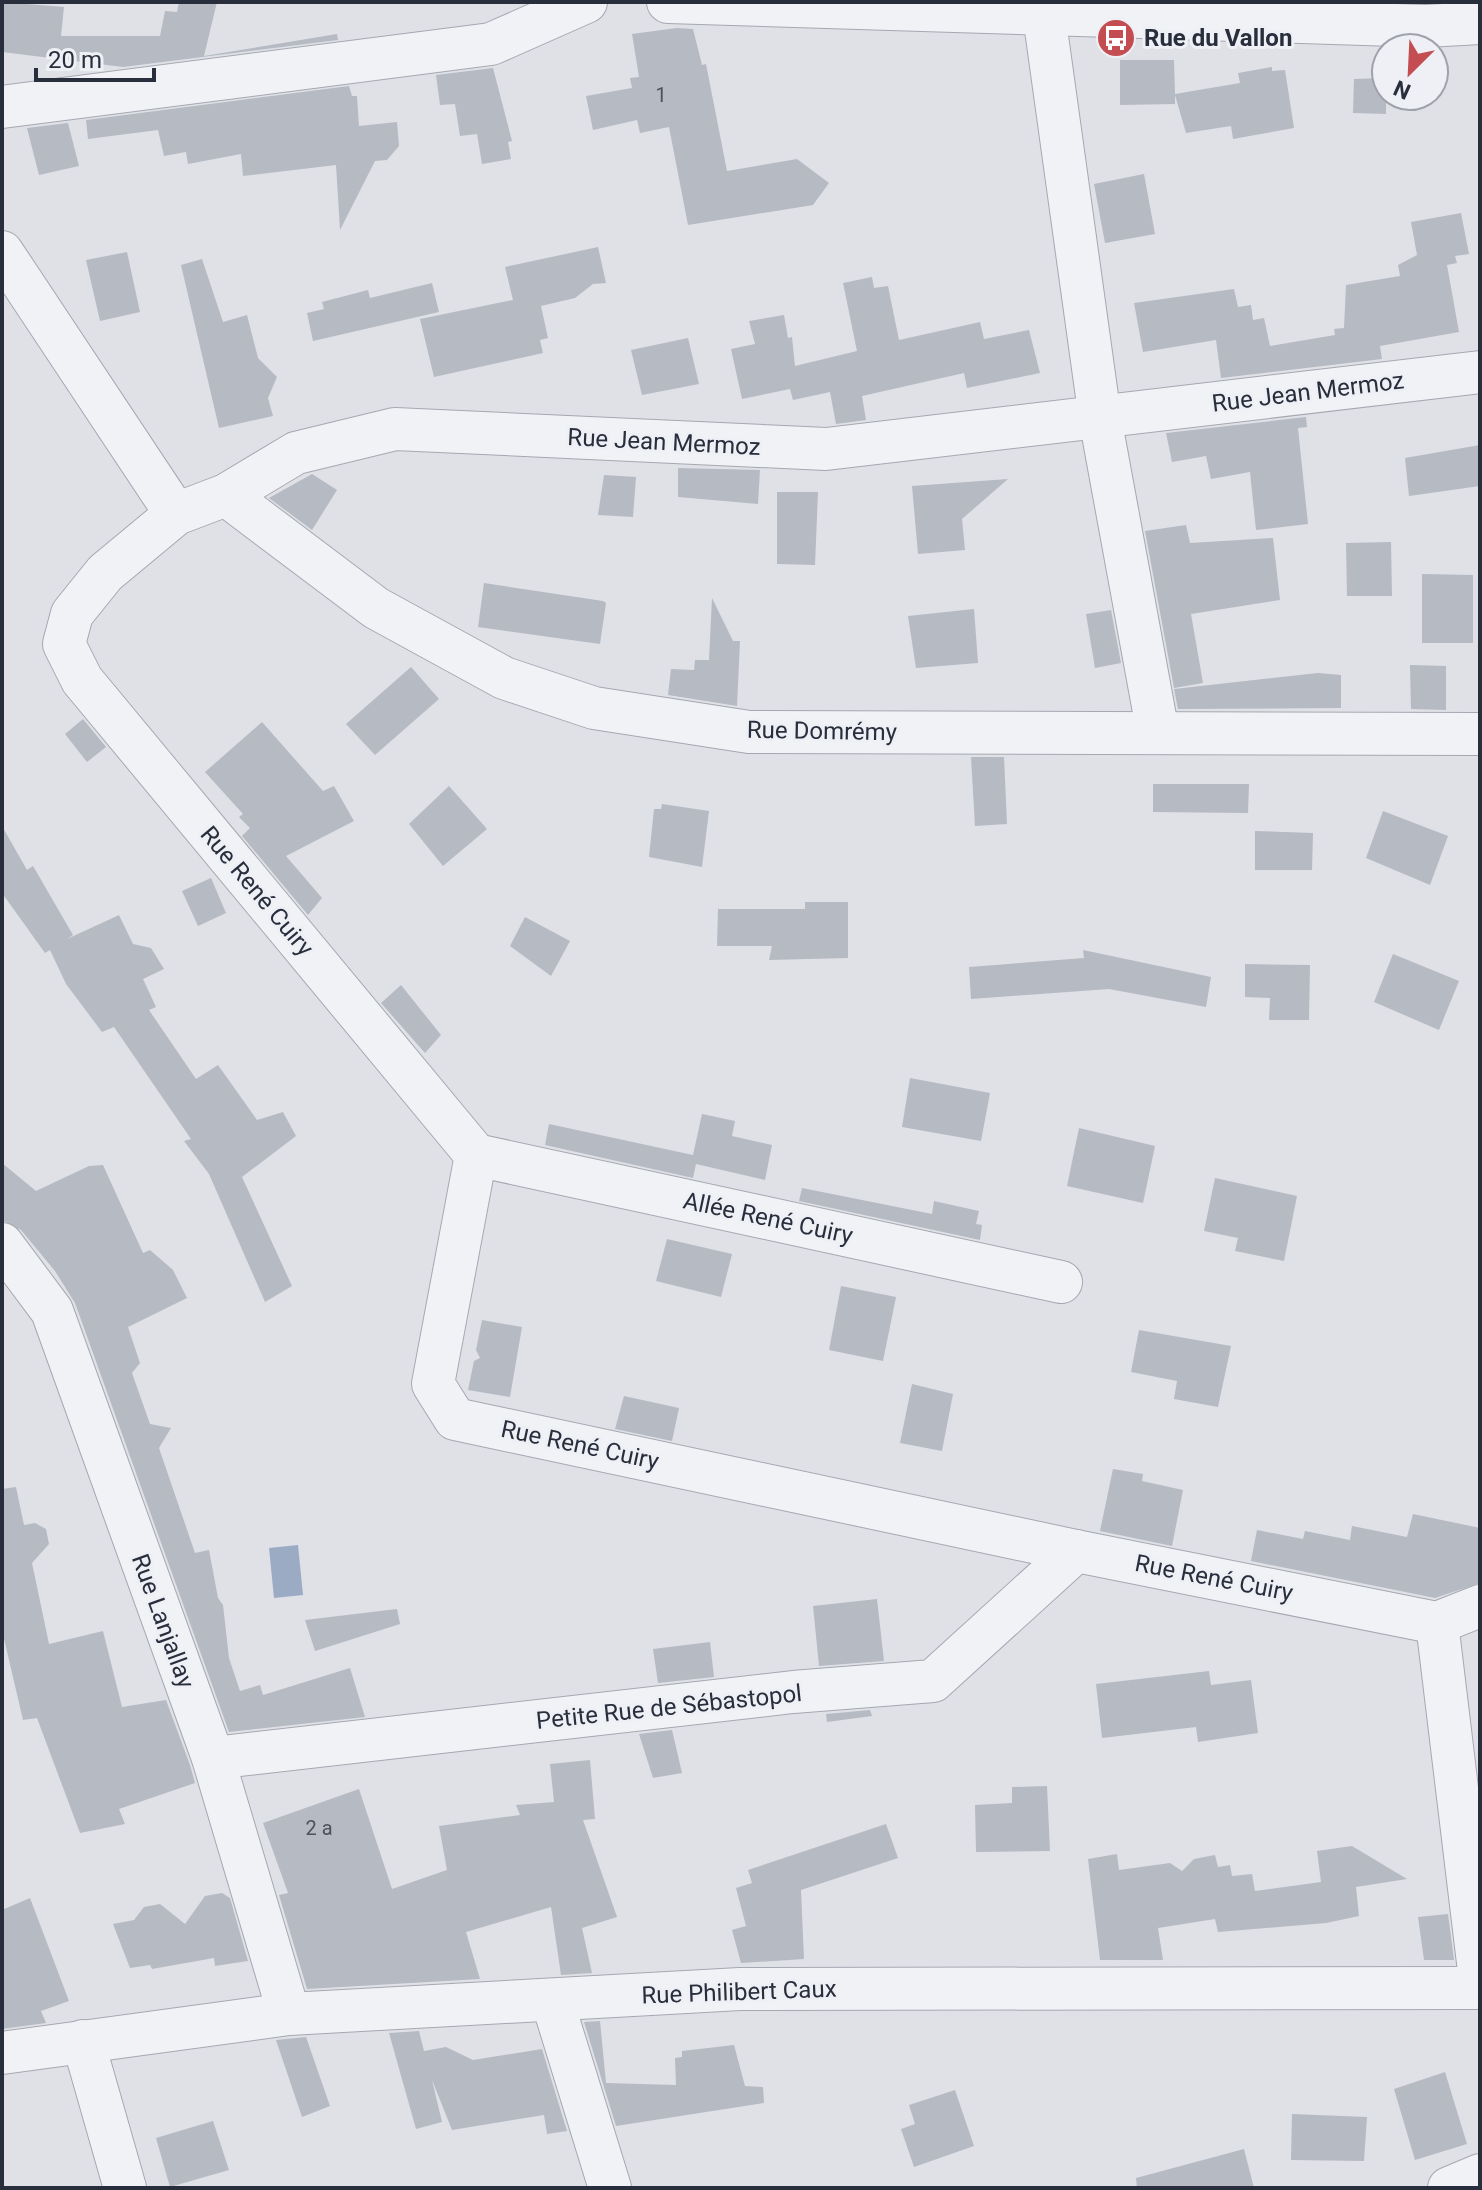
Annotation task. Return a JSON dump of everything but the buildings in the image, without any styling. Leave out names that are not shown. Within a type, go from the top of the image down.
[{"type":"street","points":[[2,107],[491,44],[586,2]]},
{"type":"street","points":[[668,2],[1426,26],[1461,16]]},
{"type":"street","points":[[1044,15],[1100,418],[1158,733]]},
{"type":"street","points":[[2,252],[176,514]]},
{"type":"street","name":"Rue Jean Mermoz","points":[[176,514],[226,495],[296,453],[395,429],[826,449],[1480,372]]},
{"type":"street","name":"Rue Domrémy","points":[[226,495],[376,608],[504,678],[594,708],[749,732],[1480,734]]},
{"type":"street","name":"Rue René Cuiry","points":[[176,514],[105,573],[72,614],[64,644],[82,680],[476,1155],[433,1384],[455,1419],[1076,1551],[1437,1623]]},
{"type":"street","name":"Allée René Cuiry","points":[[476,1155],[1061,1282]]},
{"type":"street","name":"Rue Lanjallay","points":[[2,1244],[52,1311],[213,1758],[289,2014]]},
{"type":"street","name":"Petite Rue de Sébastopol","points":[[213,1758],[793,1692],[933,1681],[1076,1551]]},
{"type":"street","points":[[1480,1606],[1437,1623],[1480,1979]]},
{"type":"street","name":"Rue Philibert Caux","points":[[2,2053],[289,2014],[740,1989],[1480,1988]]},
{"type":"street","points":[[552,2000],[610,2188]]},
{"type":"street","points":[[83,2041],[125,2188]]},
{"type":"street","points":[[1449,2188],[1480,2175]]},
{"type":"water","points":[[298,1545],[303,1595],[274,1598],[269,1548]]},
{"type":"place","name":"Rue du Vallon","points":[[1116,38]]}]
